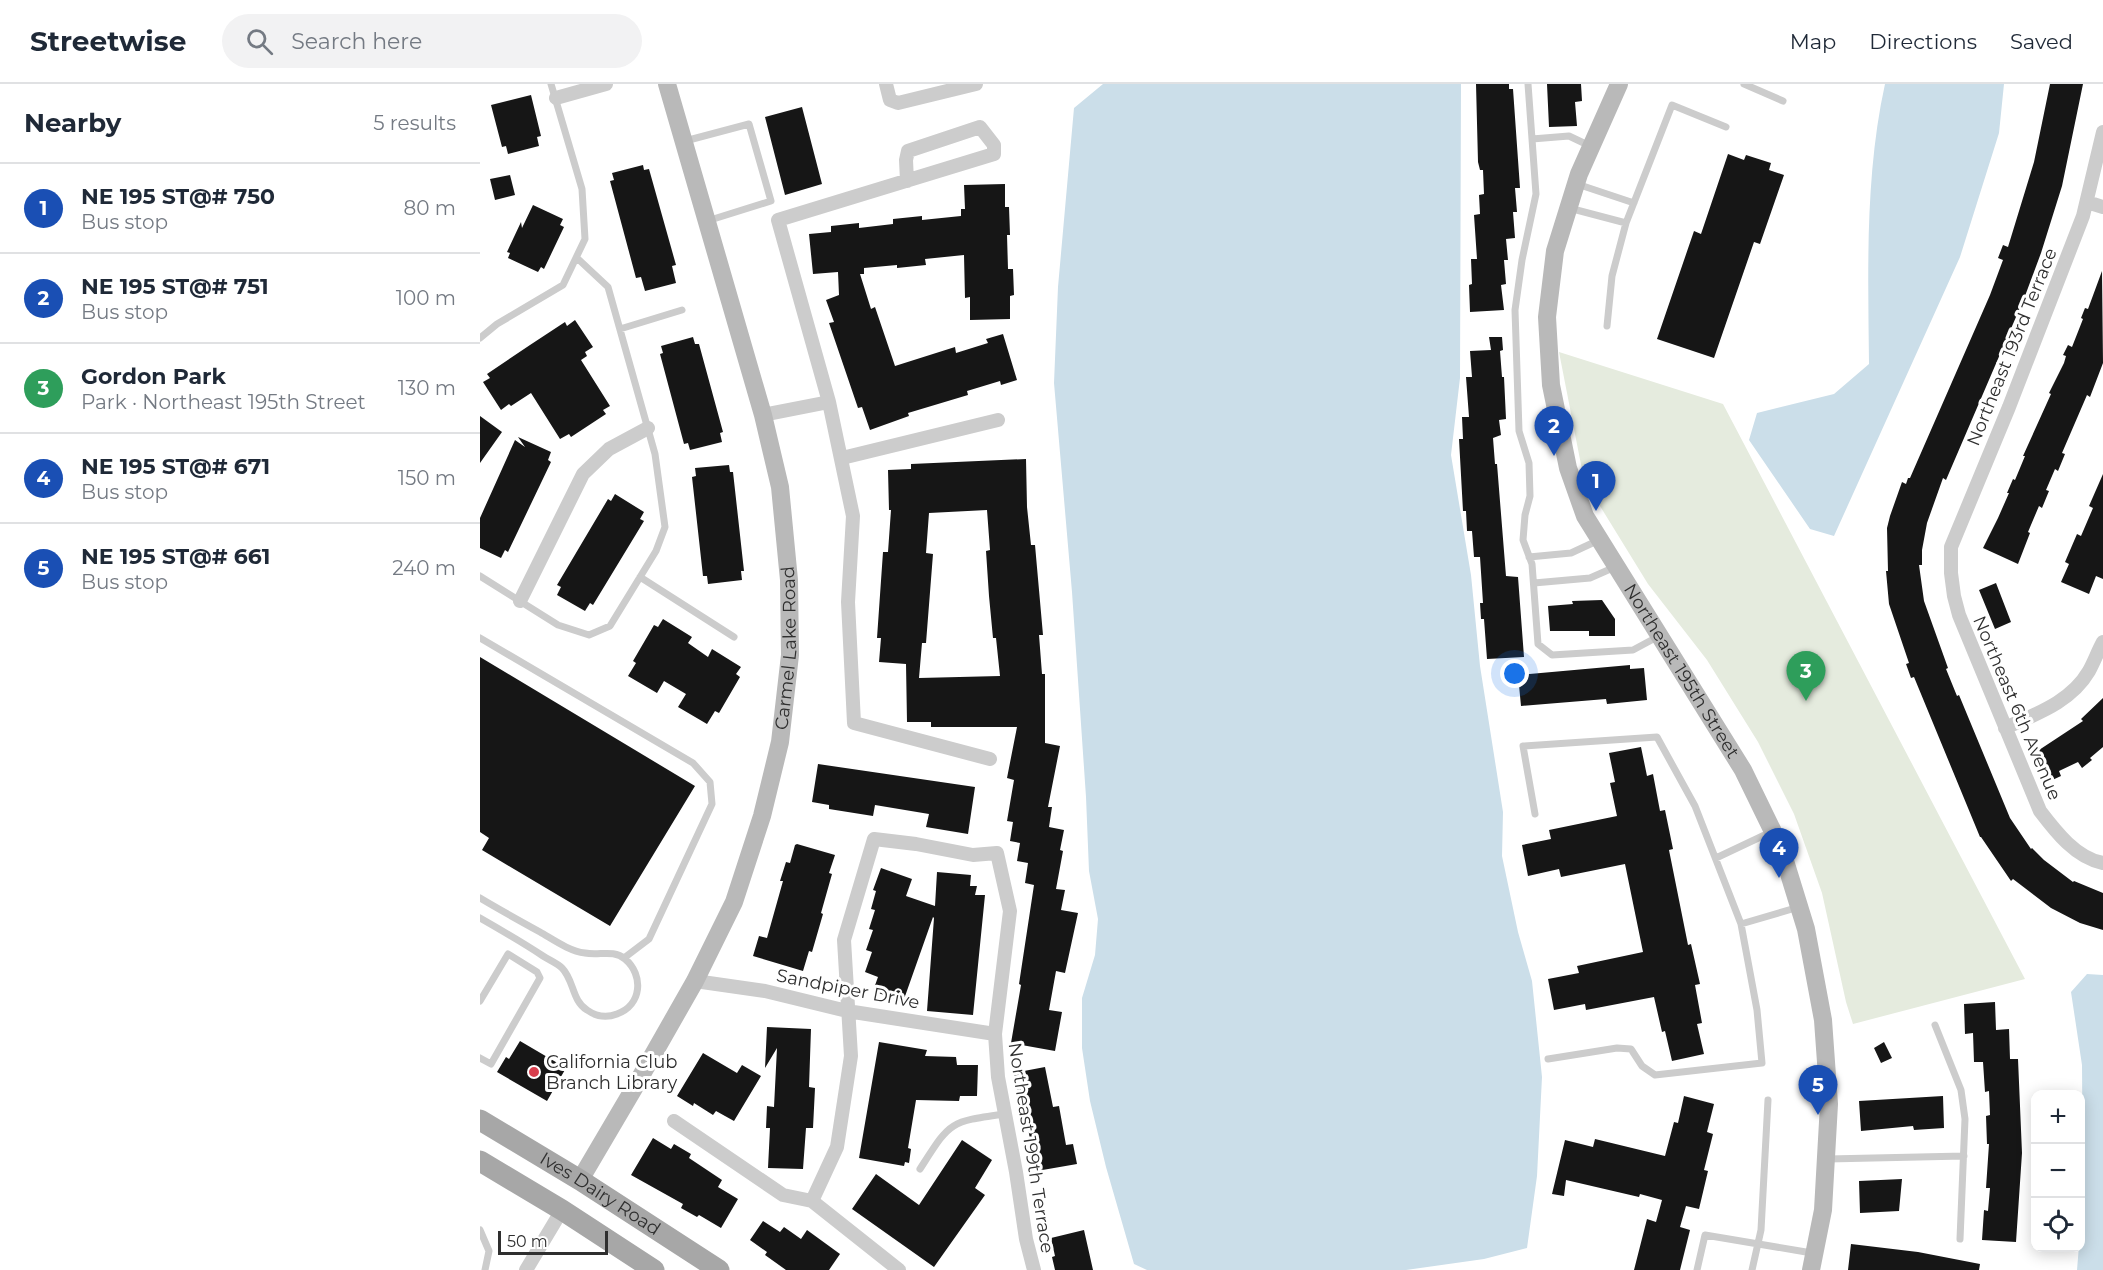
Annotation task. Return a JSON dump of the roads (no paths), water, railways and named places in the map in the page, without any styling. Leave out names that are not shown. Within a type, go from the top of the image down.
[{"type":"main road","name":"Ives Dairy Road","points":[[480,1120],[580,1180],[719,1270]]},
{"type":"main road","name":"Ives Dairy Road","points":[[480,1161],[562,1210],[654,1270]]},
{"type":"main road","points":[[562,1210],[580,1180]]},
{"type":"street","points":[[556,98],[606,84]]},
{"type":"street","name":"Carmel Lake Road","points":[[580,1180],[695,981],[734,902],[762,816],[780,742],[790,656],[789,580],[780,487],[763,415],[667,84]]},
{"type":"street","points":[[885,84],[890,100],[898,103],[976,84]]},
{"type":"street","name":"Northeast 195th Street","points":[[1619,84],[1576,184],[1555,251],[1547,317],[1551,385],[1568,468],[1585,516],[1743,770],[1781,848],[1806,929],[1823,1020],[1829,1104],[1823,1210],[1813,1262]]},
{"type":"street","points":[[907,181],[908,151],[980,128],[994,145],[994,154],[907,181],[778,220],[829,402],[853,516],[848,602],[854,723],[990,759]]},
{"type":"street","name":"Northeast 193rd Terrace","points":[[1951,573],[1951,547],[2083,216],[2103,132]]},
{"type":"street","points":[[2087,202],[2103,207]]},
{"type":"street","points":[[763,415],[829,402]]},
{"type":"street","points":[[842,458],[998,420]]},
{"type":"street","points":[[520,601],[583,474],[609,448],[648,428]]},
{"type":"street","name":"Northeast 6th Avenue","points":[[1951,573],[1959,615],[2040,811],[2057,834],[2082,854],[2103,863]]},
{"type":"street","points":[[2005,728],[2047,710],[2068,695],[2088,673],[2103,642]]},
{"type":"street","name":"Northeast 199th Terrace","points":[[847,1011],[844,940],[874,839],[973,855],[997,853],[1010,911],[994,1034],[998,1077],[1026,1239],[1034,1270]]},
{"type":"street","name":"Sandpiper Drive","points":[[695,981],[765,991],[847,1011],[994,1034]]},
{"type":"street","points":[[812,1201],[837,1147],[850,1056],[847,1011]]},
{"type":"street","points":[[674,1121],[783,1195],[812,1201],[899,1270]]},
{"type":"street","points":[[526,1270],[562,1210]]},
{"type":"lane","points":[[480,338],[498,324],[563,285],[585,239],[582,189],[551,84]]},
{"type":"lane","points":[[1528,84],[1536,195],[1521,260],[1515,310],[1519,431],[1529,463],[1530,496],[1525,515],[1523,540],[1532,564],[1538,644],[1552,655],[1633,650],[1659,636]]},
{"type":"lane","points":[[1743,84],[1783,101]]},
{"type":"lane","points":[[1607,326],[1612,276],[1626,223],[1672,105],[1726,127]]},
{"type":"lane","points":[[684,141],[748,124],[771,201],[707,221]]},
{"type":"lane","points":[[1532,139],[1569,136],[1592,146]]},
{"type":"lane","points":[[1576,184],[1634,203]]},
{"type":"lane","points":[[1569,208],[1626,223]]},
{"type":"lane","points":[[480,576],[558,625],[590,635],[610,626],[656,551],[665,527],[655,454],[608,287],[577,258]]},
{"type":"lane","points":[[620,329],[682,310]]},
{"type":"lane","points":[[1529,557],[1570,553],[1599,540]]},
{"type":"lane","points":[[1534,583],[1590,578],[1615,567]]},
{"type":"lane","points":[[640,577],[734,637]]},
{"type":"lane","points":[[480,638],[693,763],[710,782],[712,804],[649,939],[624,958]]},
{"type":"lane","points":[[1535,814],[1523,746],[1657,737],[1695,806],[1741,924],[1757,1010],[1762,1063],[1654,1075],[1642,1066],[1631,1049],[1617,1048],[1548,1059]]},
{"type":"lane","points":[[1716,858],[1773,831]]},
{"type":"lane","points":[[480,898],[569,948],[586,954],[615,953],[624,958],[636,976],[637,997],[630,1007],[609,1017],[596,1015],[584,1009],[576,998],[572,981],[561,968],[480,918]]},
{"type":"lane","points":[[1741,924],[1799,907]]},
{"type":"lane","points":[[480,1001],[508,954],[537,972],[540,978],[491,1064],[480,1058]]},
{"type":"lane","points":[[1935,1025],[1961,1090],[1965,1119],[1960,1239]]},
{"type":"lane","points":[[1752,1270],[1761,1230],[1768,1100]]},
{"type":"lane","points":[[920,1169],[947,1129],[964,1120],[1005,1114]]},
{"type":"lane","points":[[1826,1159],[1964,1156]]},
{"type":"lane","points":[[480,1230],[489,1251],[485,1270]]},
{"type":"lane","points":[[1697,1270],[1705,1235],[1758,1244],[1813,1262]]},
{"type":"water","points":[[1103,84],[1461,84],[1460,378],[1451,455],[1471,575],[1480,666],[1503,812],[1502,856],[1518,932],[1532,981],[1542,1077],[1537,1176],[1527,1248],[1484,1259],[1406,1270],[1147,1270],[1134,1264],[1090,1101],[1082,1048],[1082,998],[1095,955],[1098,919],[1089,871],[1072,592],[1054,383],[1058,287],[1074,108]]},
{"type":"water","points":[[1885,84],[2004,84],[1999,133],[1960,257],[1834,536],[1810,529],[1749,440],[1757,413],[1834,394],[1869,364],[1868,259],[1871,188]]},
{"type":"water","points":[[2087,974],[2103,975],[2103,1270],[2077,1270],[2078,1252],[2085,1252],[2085,1090],[2082,1090],[2082,1065],[2071,992]]},
{"type":"place","name":"NE 195 ST@# 751","points":[[1554,456]]},
{"type":"place","name":"NE 195 ST@# 750","points":[[1596,511]]},
{"type":"place","name":"Gordon Park","points":[[1806,701]]},
{"type":"place","name":"NE 195 ST@# 671","points":[[1779,878]]},
{"type":"place","name":"California Club Branch Library","points":[[534,1072]]},
{"type":"place","name":"NE 195 ST@# 661","points":[[1818,1115]]}]
